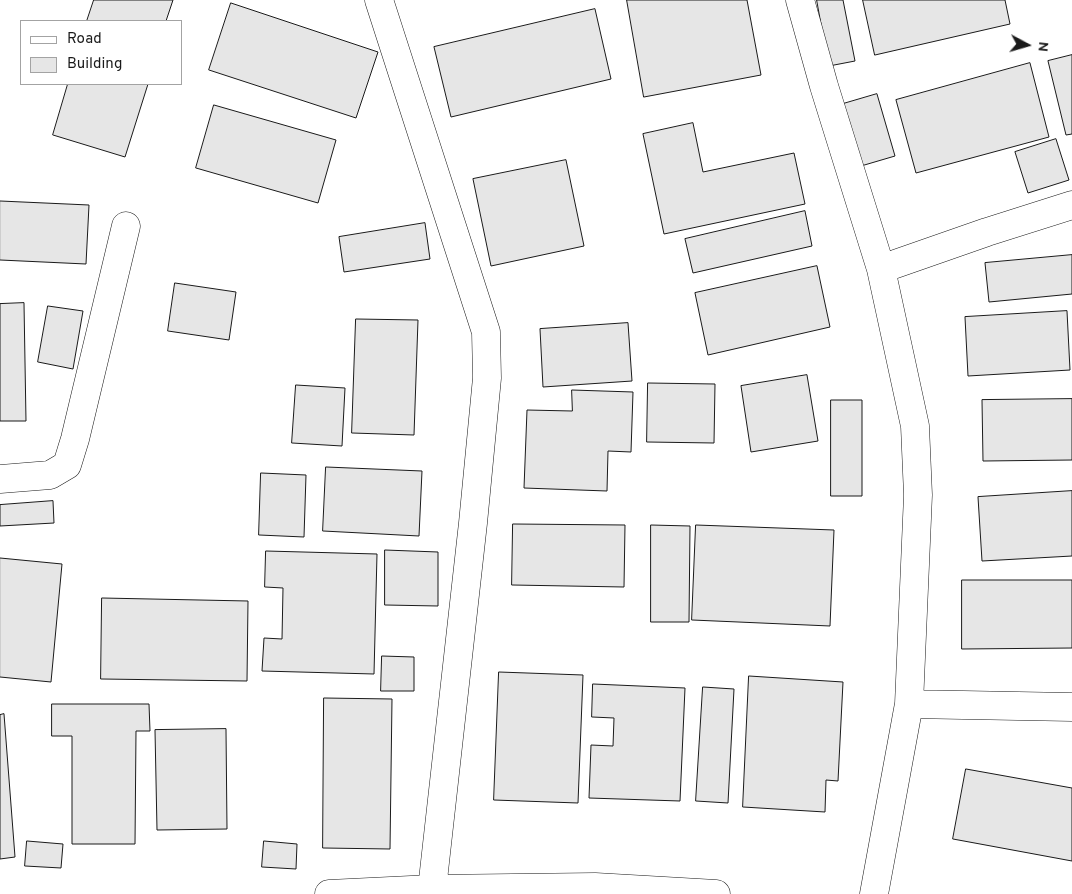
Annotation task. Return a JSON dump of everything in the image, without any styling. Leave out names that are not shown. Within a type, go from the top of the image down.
[{"type":"street","points":[[379,0],[486,332],[487,378],[473,523],[432,889]]},
{"type":"street","points":[[800,0],[824,86],[881,269],[915,426],[918,495],[909,704],[874,894]]},
{"type":"street","points":[[881,269],[1072,205]]},
{"type":"street","points":[[0,479],[50,475],[67,464],[75,439],[126,226]]},
{"type":"street","points":[[909,704],[1072,707]]},
{"type":"street","points":[[329,894],[432,889],[595,887],[716,894]]},
{"type":"building","points":[[94,0],[173,0],[166,20],[87,20]]},
{"type":"building","points":[[627,0],[747,0],[761,75],[644,97]]},
{"type":"building","points":[[817,0],[843,0],[855,61],[829,66]]},
{"type":"building","points":[[863,0],[1005,0],[1010,24],[875,55]]},
{"type":"building","points":[[231,3],[378,52],[356,118],[209,70]]},
{"type":"building","points":[[595,9],[611,79],[451,117],[434,47]]},
{"type":"building","points":[[1072,55],[1072,134],[1066,135],[1048,61]]},
{"type":"building","points":[[1030,63],[1049,137],[916,173],[896,100]]},
{"type":"building","points":[[68,85],[148,85],[125,157],[53,135]]},
{"type":"building","points":[[877,94],[895,156],[861,166],[843,104]]},
{"type":"building","points":[[214,105],[336,140],[318,203],[196,168]]},
{"type":"building","points":[[693,123],[703,172],[794,153],[805,204],[664,234],[643,134]]},
{"type":"building","points":[[1056,139],[1069,180],[1028,193],[1015,152]]},
{"type":"building","points":[[566,160],[584,246],[491,266],[473,179]]},
{"type":"building","points":[[0,201],[89,205],[86,264],[0,260]]},
{"type":"building","points":[[805,211],[812,246],[693,273],[685,239]]},
{"type":"building","points":[[425,223],[430,259],[344,272],[339,237]]},
{"type":"building","points":[[1072,255],[1072,294],[989,302],[985,263]]},
{"type":"building","points":[[817,266],[830,327],[708,355],[695,293]]},
{"type":"building","points":[[175,283],[236,292],[229,340],[168,331]]},
{"type":"building","points":[[24,303],[26,421],[0,421],[0,304]]},
{"type":"building","points":[[48,306],[83,311],[73,369],[38,362]]},
{"type":"building","points":[[1067,311],[1070,370],[968,376],[965,317]]},
{"type":"building","points":[[356,319],[418,320],[414,435],[352,433]]},
{"type":"building","points":[[628,323],[632,381],[543,387],[540,329]]},
{"type":"building","points":[[807,375],[818,441],[751,452],[741,386]]},
{"type":"building","points":[[648,383],[715,384],[714,443],[647,442]]},
{"type":"building","points":[[296,385],[345,388],[342,446],[292,443]]},
{"type":"building","points":[[572,390],[633,392],[631,452],[608,451],[607,491],[524,488],[527,410],[572,411]]},
{"type":"building","points":[[1072,399],[1072,460],[983,461],[982,400]]},
{"type":"building","points":[[831,400],[862,400],[862,496],[831,496]]},
{"type":"building","points":[[326,467],[422,471],[419,536],[323,531]]},
{"type":"building","points":[[261,473],[306,475],[304,537],[259,535]]},
{"type":"building","points":[[1072,491],[1072,556],[982,561],[978,497]]},
{"type":"building","points":[[53,501],[54,523],[0,526],[0,505]]},
{"type":"building","points":[[513,524],[625,525],[624,587],[512,585]]},
{"type":"building","points":[[651,525],[690,526],[689,622],[651,622]]},
{"type":"building","points":[[696,525],[834,530],[830,626],[692,620]]},
{"type":"building","points":[[385,550],[438,552],[438,606],[385,605]]},
{"type":"building","points":[[266,551],[377,554],[374,674],[262,671],[264,638],[282,639],[283,588],[265,587]]},
{"type":"building","points":[[0,558],[62,564],[51,682],[0,677]]},
{"type":"building","points":[[962,580],[1072,580],[1072,648],[962,649]]},
{"type":"building","points":[[102,598],[248,601],[247,681],[101,679]]},
{"type":"building","points":[[382,656],[414,657],[414,691],[381,691]]},
{"type":"building","points":[[499,672],[583,675],[578,803],[494,800]]},
{"type":"building","points":[[749,676],[843,682],[838,781],[826,780],[825,812],[743,807]]},
{"type":"building","points":[[593,684],[685,688],[680,801],[589,798],[591,745],[613,746],[614,718],[592,717]]},
{"type":"building","points":[[703,687],[734,689],[728,803],[696,801]]},
{"type":"building","points":[[324,698],[392,699],[390,849],[323,848]]},
{"type":"building","points":[[52,704],[149,704],[150,731],[136,731],[135,844],[72,844],[72,736],[52,736]]},
{"type":"building","points":[[4,714],[15,857],[0,859],[0,715]]},
{"type":"building","points":[[226,729],[227,829],[157,830],[155,730]]},
{"type":"building","points":[[966,769],[1072,788],[1072,861],[953,839]]},
{"type":"building","points":[[27,841],[63,844],[61,868],[25,866]]},
{"type":"building","points":[[264,841],[297,844],[296,869],[262,867]]}]
